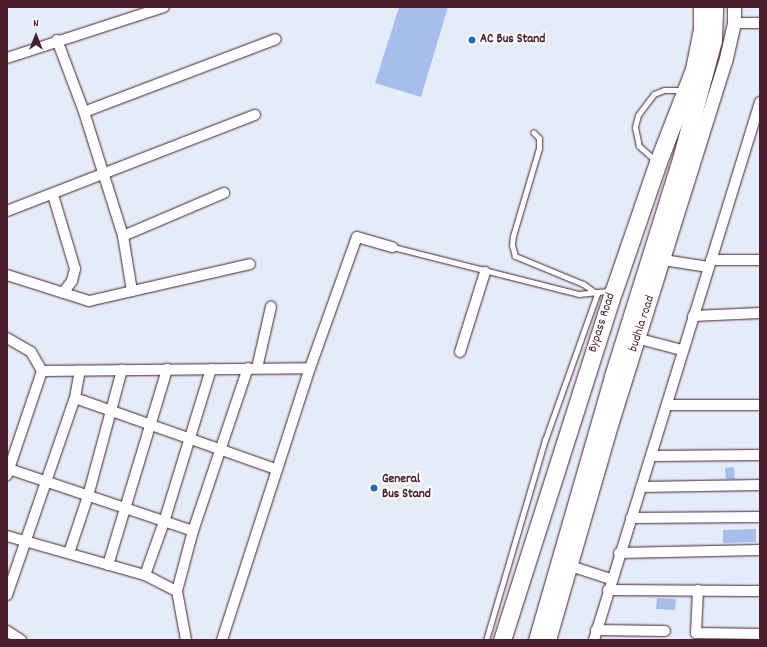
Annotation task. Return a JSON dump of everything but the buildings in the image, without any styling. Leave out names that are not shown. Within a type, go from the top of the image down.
[{"type":"main road","name":"Bypass Road","points":[[502,640],[614,290],[658,162],[687,90],[700,45],[702,7]]},
{"type":"main road","points":[[537,640],[564,564],[657,259],[713,40],[714,7]]},
{"type":"street","points":[[138,7],[151,12]]},
{"type":"street","points":[[7,58],[57,40],[164,7]]},
{"type":"street","points":[[734,7],[734,23],[725,62],[657,259],[710,263],[760,260]]},
{"type":"street","points":[[734,23],[760,23]]},
{"type":"street","points":[[84,112],[276,39]]},
{"type":"street","points":[[57,40],[84,112],[123,236],[132,291]]},
{"type":"street","points":[[709,56],[725,62]]},
{"type":"street","points":[[665,631],[595,635],[611,579],[667,405],[682,350],[760,102]]},
{"type":"street","points":[[7,211],[53,195],[255,115]]},
{"type":"street","points":[[123,236],[224,193]]},
{"type":"street","points":[[53,195],[76,269],[72,281],[63,294]]},
{"type":"street","points":[[222,640],[276,469],[310,368],[357,238],[393,247]]},
{"type":"street","points":[[7,275],[63,294],[90,301],[250,264]]},
{"type":"street","points":[[460,352],[485,272]]},
{"type":"street","points":[[186,640],[177,591],[193,532],[219,449],[252,368],[271,307]]},
{"type":"street","points":[[693,316],[760,313]]},
{"type":"street","points":[[7,338],[24,345],[32,352],[42,371],[8,472],[47,482],[193,532]]},
{"type":"street","points":[[633,338],[682,350]]},
{"type":"street","points":[[42,371],[310,368]]},
{"type":"street","points":[[108,565],[167,369]]},
{"type":"street","points":[[145,575],[164,522],[210,369]]},
{"type":"street","points":[[7,595],[27,542],[75,398],[80,370]]},
{"type":"street","points":[[69,553],[113,412],[122,370]]},
{"type":"street","points":[[75,398],[276,469]]},
{"type":"street","points":[[667,405],[760,405]]},
{"type":"street","points":[[651,456],[760,454]]},
{"type":"street","points":[[641,487],[760,484]]},
{"type":"street","points":[[631,518],[760,517]]},
{"type":"street","points":[[7,536],[145,575],[177,591]]},
{"type":"street","points":[[620,553],[760,550]]},
{"type":"street","points":[[549,640],[564,564],[611,579]]},
{"type":"street","points":[[608,590],[760,591]]},
{"type":"street","points":[[698,590],[696,633],[760,634]]},
{"type":"street","points":[[7,631],[21,640]]},
{"type":"lane","points":[[658,162],[639,146],[635,127],[638,115],[654,94],[664,90],[687,90]]},
{"type":"lane","points":[[533,132],[539,138],[539,148],[513,236],[512,245],[515,256],[583,284],[597,294]]},
{"type":"lane","points":[[393,247],[485,272],[579,294],[597,294],[614,290]]},
{"type":"lane","points":[[486,640],[545,440],[597,294]]},
{"type":"place","name":"AC Bus Stand","points":[[472,40]]},
{"type":"place","name":"General Bus Stand","points":[[374,488]]}]
